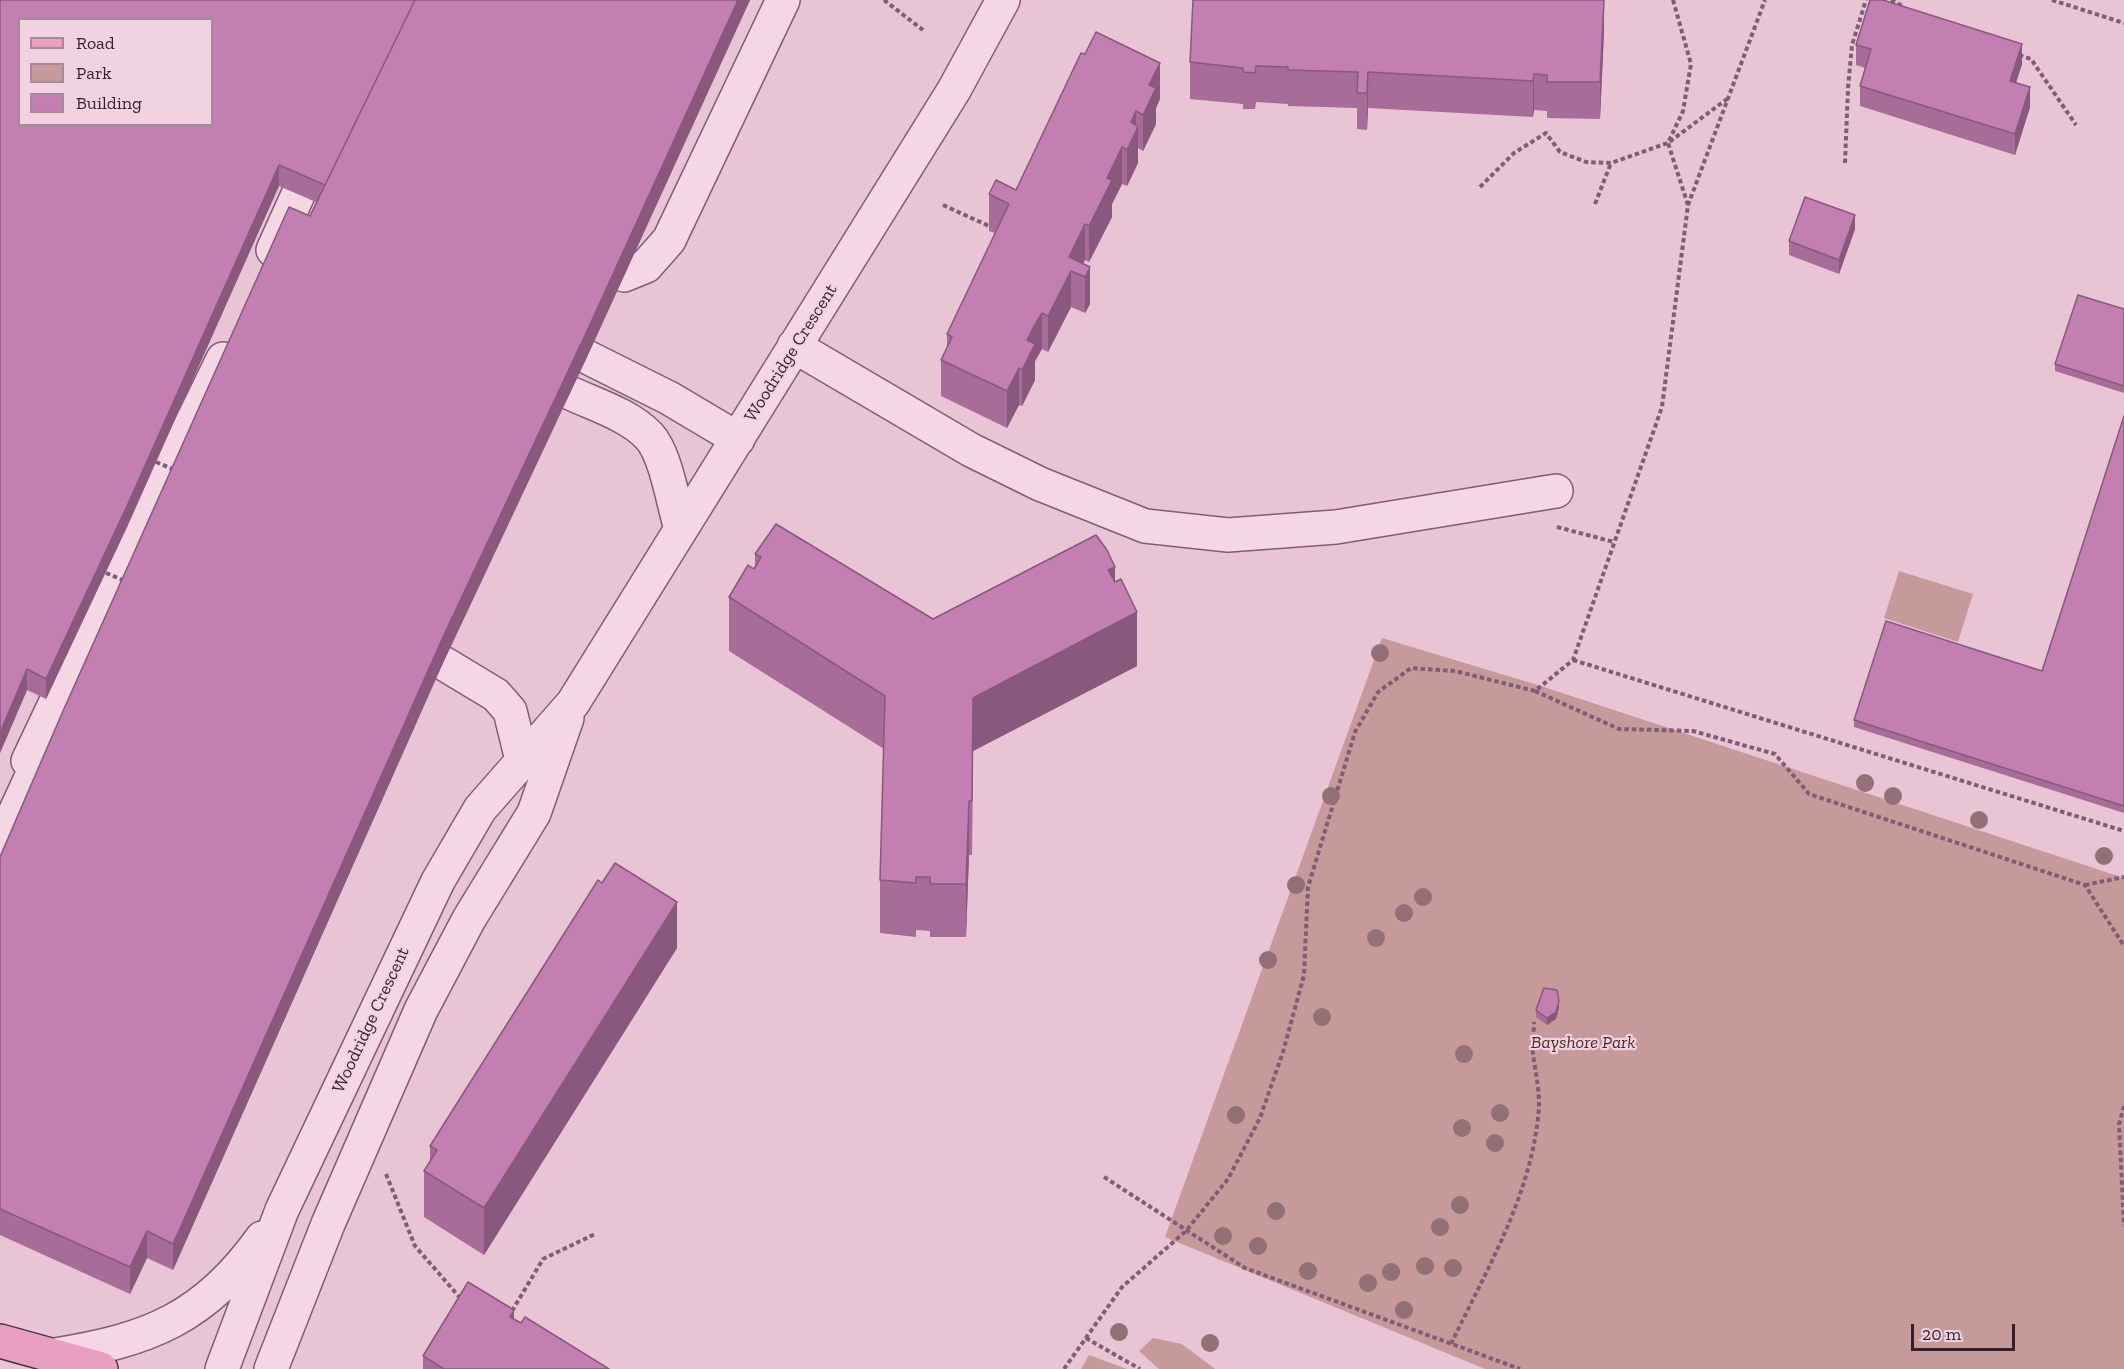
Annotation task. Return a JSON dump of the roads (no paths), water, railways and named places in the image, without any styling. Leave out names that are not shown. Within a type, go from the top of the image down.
[{"type":"main road","points":[[0,1341],[101,1369]]},
{"type":"street","points":[[624,275],[646,266],[669,240],[783,0]]},
{"type":"street","name":"Woodridge Crescent","points":[[222,1369],[282,1210],[438,881],[480,809],[573,703],[959,82],[1003,0]]},
{"type":"street","points":[[260,278],[328,129]]},
{"type":"street","points":[[0,819],[235,332]]},
{"type":"street","points":[[794,346],[971,450],[1040,484],[1145,526],[1228,534],[1336,527],[1556,491]]},
{"type":"street","points":[[587,357],[669,398],[738,439]]},
{"type":"street","points":[[570,393],[628,420],[649,436],[659,452],[681,529]]},
{"type":"street","points":[[19,871],[94,698],[120,644],[72,668]]},
{"type":"street","points":[[443,663],[496,694],[510,711],[522,760]]},
{"type":"street","points":[[0,794],[11,770],[36,739],[94,698]]},
{"type":"street","points":[[0,845],[37,765],[94,698]]},
{"type":"street","name":"Woodridge Crescent","points":[[271,1369],[328,1224],[421,1010],[469,919],[534,813],[573,703]]},
{"type":"street","points":[[55,1355],[131,1340],[177,1320],[207,1299],[231,1276],[282,1210]]},
{"type":"park label","name":"Bayshore Park","points":[[1583,1043]]}]
